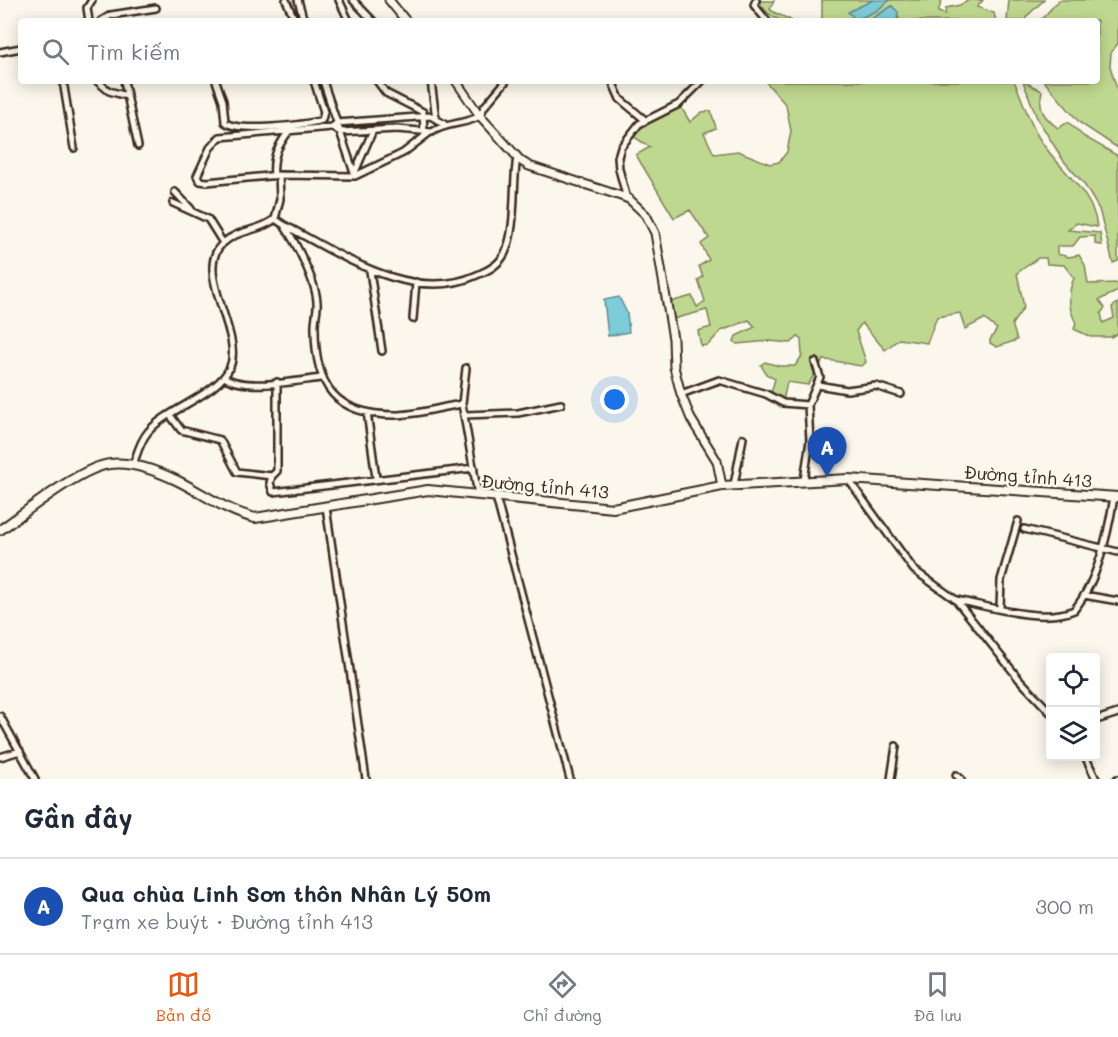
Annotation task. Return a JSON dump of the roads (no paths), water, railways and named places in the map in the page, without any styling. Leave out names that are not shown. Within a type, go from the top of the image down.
[{"type":"main road","name":"Đường tỉnh 413","points":[[0,530],[89,471],[111,464],[133,465],[176,480],[236,512],[255,518],[428,490],[613,508],[722,486],[848,478],[1116,497]]},
{"type":"street","points":[[89,18],[87,8],[92,0]]},
{"type":"street","points":[[286,0],[294,18]]},
{"type":"street","points":[[298,0],[303,18]]},
{"type":"street","points":[[339,0],[348,18]]},
{"type":"street","points":[[353,0],[370,18]]},
{"type":"street","points":[[389,0],[404,18]]},
{"type":"street","points":[[756,0],[754,5],[765,18]]},
{"type":"street","points":[[108,18],[118,14],[156,8]]},
{"type":"street","points":[[118,14],[119,18]]},
{"type":"street","points":[[0,52],[18,49]]},
{"type":"street","points":[[63,84],[74,148]]},
{"type":"street","points":[[101,84],[109,91],[127,96]]},
{"type":"street","points":[[125,84],[138,146]]},
{"type":"street","points":[[217,84],[223,101],[225,122],[238,127],[322,120],[324,112],[315,84]]},
{"type":"street","points":[[324,84],[334,125],[340,132],[355,174]]},
{"type":"street","points":[[379,84],[386,93],[419,108],[425,116],[426,133]]},
{"type":"street","points":[[431,84],[436,119]]},
{"type":"street","points":[[458,84],[480,116],[517,157],[529,166],[627,199],[646,214],[654,233],[673,339],[674,368],[681,394],[691,419],[717,460],[722,486]]},
{"type":"street","points":[[444,124],[425,116],[220,137],[210,148],[196,176],[200,181],[207,182],[277,175],[355,174],[403,153],[426,133],[444,124],[469,122],[480,116],[484,107],[503,84]]},
{"type":"street","points":[[613,84],[620,99],[645,120]]},
{"type":"street","points":[[627,199],[619,168],[619,153],[634,130],[645,120],[679,104],[699,84]]},
{"type":"street","points":[[355,174],[373,130]]},
{"type":"street","points":[[340,132],[406,130],[426,133]]},
{"type":"street","points":[[133,465],[149,431],[224,377],[233,357],[211,260],[223,243],[248,230],[267,225],[275,219],[280,199],[273,159],[278,145],[290,131]]},
{"type":"street","points":[[275,219],[370,271],[401,281],[468,280],[492,268],[501,260],[510,237],[517,157]]},
{"type":"street","points":[[175,192],[192,210]]},
{"type":"street","points":[[173,203],[192,210],[213,223],[223,243]]},
{"type":"street","points":[[284,225],[293,239],[317,298],[315,351],[321,378],[338,399],[355,409],[397,415],[462,404]]},
{"type":"street","points":[[370,271],[382,351]]},
{"type":"street","points":[[413,319],[416,282]]},
{"type":"street","points":[[804,480],[810,441],[808,405],[818,385],[820,372],[814,362]]},
{"type":"street","points":[[466,368],[462,404],[478,495]]},
{"type":"street","points":[[224,377],[230,381],[252,384],[321,378]]},
{"type":"street","points":[[681,394],[718,380],[766,394],[783,403],[808,405]]},
{"type":"street","points":[[277,382],[277,471],[270,483],[273,492],[474,468]]},
{"type":"street","points":[[818,385],[848,390],[876,386],[901,394]]},
{"type":"street","points":[[465,415],[518,413],[561,405]]},
{"type":"street","points":[[367,412],[376,478]]},
{"type":"street","points":[[170,415],[181,430],[220,440],[237,472],[272,476]]},
{"type":"street","points":[[734,485],[743,438]]},
{"type":"street","points":[[848,478],[914,570],[956,600],[1019,679],[1046,708]]},
{"type":"street","points":[[496,497],[570,779]]},
{"type":"street","points":[[956,600],[1039,615],[1060,614],[1074,610],[1084,595],[1102,548],[1116,497]]},
{"type":"street","points":[[326,507],[333,535],[366,779]]},
{"type":"street","points":[[1000,608],[1001,580],[1018,520]]},
{"type":"street","points":[[1024,529],[1118,552]]},
{"type":"street","points":[[1084,595],[1118,601]]},
{"type":"street","points":[[970,616],[978,603]]},
{"type":"street","points":[[1100,718],[1118,713]]},
{"type":"street","points":[[0,716],[35,779]]},
{"type":"street","points":[[891,779],[896,746]]},
{"type":"street","points":[[0,757],[20,751]]},
{"type":"street","points":[[1087,761],[1096,779]]},
{"type":"water","points":[[873,0],[890,0],[876,11],[860,18],[854,18],[848,12]]},
{"type":"water","points":[[892,6],[898,12],[897,18],[873,18]]},
{"type":"water","points":[[619,297],[627,313],[629,332],[608,336],[604,300]]},
{"type":"place","name":"Qua chùa Linh Sơn thôn Nhân Lý 50m","points":[[827,477]]}]
